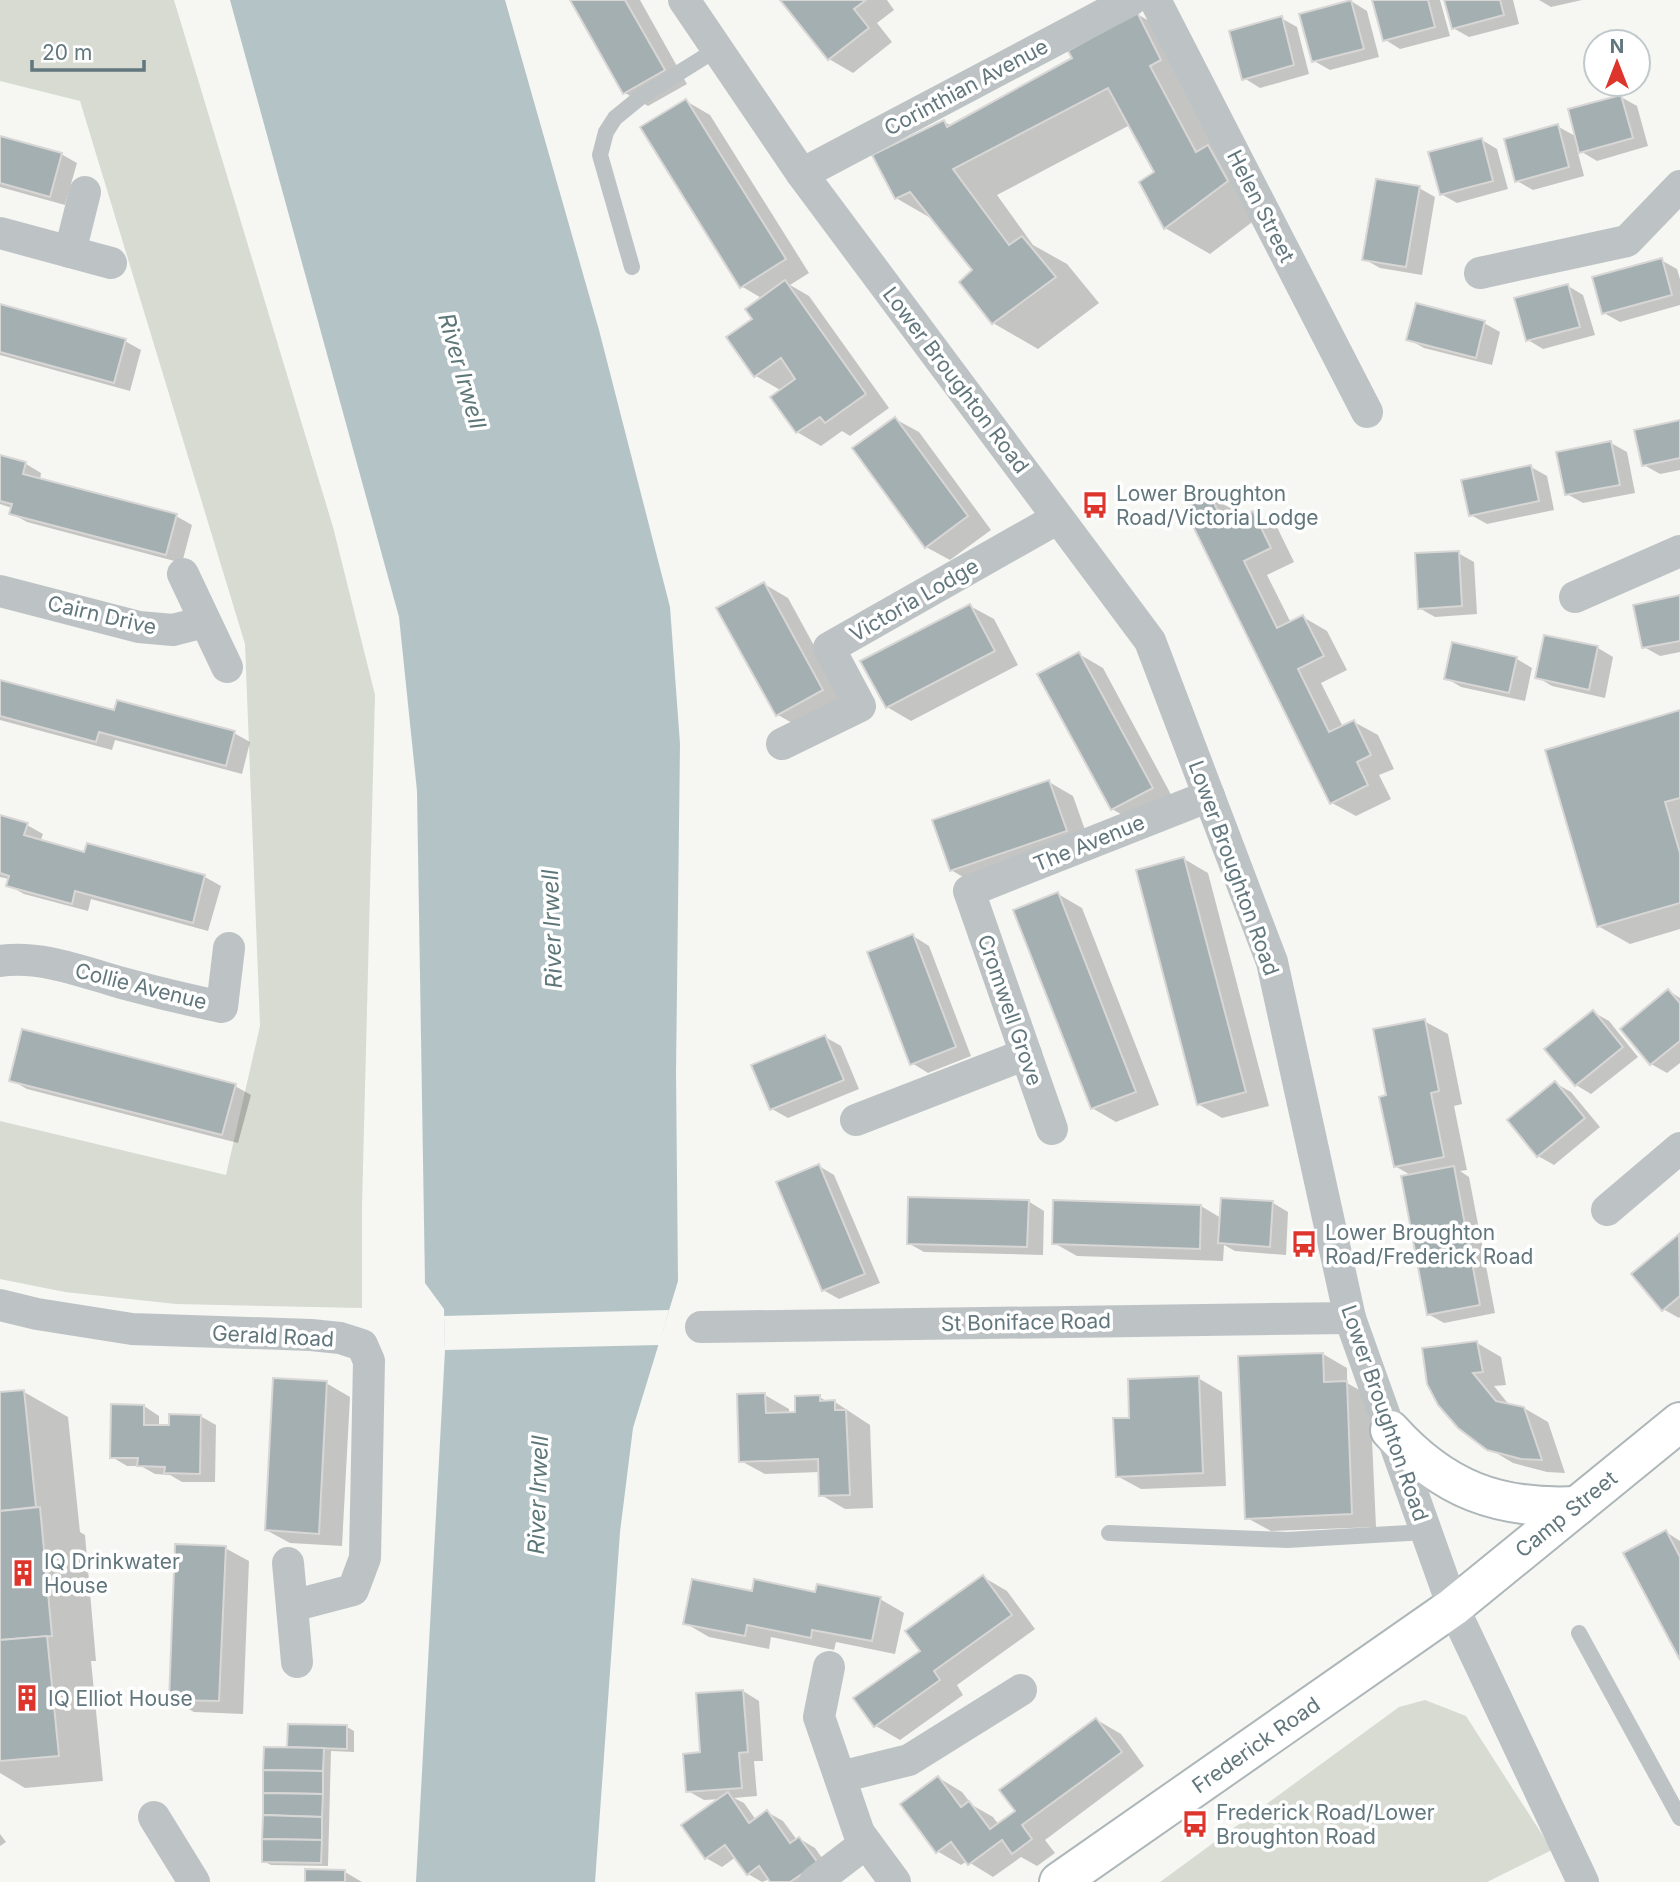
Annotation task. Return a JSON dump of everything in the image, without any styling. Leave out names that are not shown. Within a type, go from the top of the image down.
[{"type":"main road","name":"Camp Street","points":[[1453,1607],[1680,1422]]},
{"type":"main road","points":[[1390,1430],[1408,1451],[1430,1469],[1479,1495],[1511,1504],[1544,1508],[1577,1506]]},
{"type":"main road","name":"Frederick Road","points":[[1059,1882],[1453,1607]]},
{"type":"street","name":"Lower Broughton Road","points":[[684,0],[802,174],[1150,641],[1272,962],[1350,1318],[1453,1607],[1583,1882]]},
{"type":"street","name":"Helen Street","points":[[1155,0],[1367,412]]},
{"type":"street","name":"Corinthian Avenue","points":[[802,174],[1124,2]]},
{"type":"street","points":[[1480,273],[1627,241],[1680,186]]},
{"type":"street","points":[[70,252],[85,192]]},
{"type":"street","points":[[0,233],[111,263]]},
{"type":"street","name":"Victoria Lodge","points":[[782,744],[860,706],[829,648],[1058,518]]},
{"type":"street","points":[[1575,597],[1680,551]]},
{"type":"street","points":[[183,574],[226,667]]},
{"type":"street","name":"Cairn Drive","points":[[0,591],[139,627],[173,630],[204,622]]},
{"type":"street","name":"The Avenue","points":[[969,891],[1209,796]]},
{"type":"street","name":"Cromwell Grove","points":[[969,891],[1052,1129]]},
{"type":"street","name":"Collie Avenue","points":[[0,961],[18,959],[53,964],[173,997],[222,1007],[229,947]]},
{"type":"street","points":[[856,1120],[1026,1054]]},
{"type":"street","points":[[1607,1210],[1680,1148]]},
{"type":"street","name":"Gerald Road","points":[[0,1305],[37,1314],[132,1329],[311,1335],[340,1338],[362,1345],[369,1361],[365,1558],[353,1590],[292,1606]]},
{"type":"street","name":"St Boniface Road","points":[[701,1327],[1350,1318]]},
{"type":"street","points":[[288,1563],[298,1662]]},
{"type":"street","points":[[829,1667],[819,1717],[859,1833],[895,1882]]},
{"type":"street","points":[[840,1777],[909,1760],[1021,1690]]},
{"type":"street","points":[[154,1817],[194,1882]]},
{"type":"street","points":[[815,1882],[866,1843]]},
{"type":"lane","points":[[632,267],[600,155],[606,132],[615,118],[642,96],[717,49]]},
{"type":"lane","points":[[1109,1533],[1287,1540],[1426,1532]]},
{"type":"lane","points":[[1579,1633],[1680,1818]]},
{"type":"shaded area","points":[[0,0],[174,0],[333,527],[375,695],[362,1206],[362,1308],[176,1304],[65,1292],[0,1279],[0,1121],[226,1175],[260,1026],[245,644],[80,101],[0,81]]},
{"type":"shaded area","points":[[1425,1700],[1466,1716],[1552,1850],[1487,1882],[1160,1882],[1399,1707]]},
{"type":"water","name":"River Irwell","points":[[230,0],[505,0],[599,330],[670,607],[680,744],[676,1071],[678,1281],[633,1428],[620,1532],[595,1882],[416,1882],[445,1350],[444,1309],[425,1283],[417,791],[399,617]]},
{"type":"pier","points":[[669,1310],[659,1345],[445,1350],[444,1316]]},
{"type":"building","points":[[570,0],[625,0],[665,70],[623,94]]},
{"type":"building","points":[[780,0],[866,0],[854,9],[869,28],[828,60]]},
{"type":"building","points":[[1351,0],[1364,49],[1312,62],[1299,14]]},
{"type":"building","points":[[1372,0],[1428,0],[1435,27],[1383,41]]},
{"type":"building","points":[[1444,0],[1500,0],[1504,15],[1452,29]]},
{"type":"building","points":[[1137,12],[1161,60],[1150,66],[1196,152],[1208,145],[1228,181],[1164,229],[1139,182],[1154,172],[1108,88],[953,169],[1009,245],[1022,236],[1056,277],[992,324],[959,282],[972,270],[910,192],[895,199],[872,155],[944,120],[947,127],[1072,58],[1068,51]]},
{"type":"building","points":[[1282,16],[1294,65],[1242,80],[1229,31]]},
{"type":"building","points":[[1610,98],[1622,98],[1633,138],[1579,153],[1568,109]]},
{"type":"building","points":[[686,99],[786,259],[740,288],[640,127]]},
{"type":"building","points":[[1558,124],[1569,167],[1515,182],[1504,139]]},
{"type":"building","points":[[0,136],[62,153],[50,197],[0,183]]},
{"type":"building","points":[[1482,138],[1493,181],[1440,195],[1428,152]]},
{"type":"building","points":[[1376,179],[1420,186],[1406,267],[1362,260]]},
{"type":"building","points":[[1662,258],[1672,295],[1602,314],[1592,277]]},
{"type":"building","points":[[785,280],[866,394],[825,423],[820,417],[796,433],[770,397],[795,379],[781,358],[754,377],[726,337],[752,319],[745,309]]},
{"type":"building","points":[[1568,284],[1580,327],[1526,341],[1514,298]]},
{"type":"building","points":[[1416,303],[1485,321],[1476,358],[1406,340]]},
{"type":"building","points":[[0,304],[126,339],[114,383],[0,352]]},
{"type":"building","points":[[895,417],[968,516],[925,548],[852,448]]},
{"type":"building","points":[[1680,420],[1680,458],[1642,466],[1634,430]]},
{"type":"building","points":[[1611,441],[1620,485],[1565,495],[1556,452]]},
{"type":"building","points":[[0,455],[26,462],[23,474],[177,514],[166,555],[9,514],[12,504],[0,501]]},
{"type":"building","points":[[1531,465],[1539,501],[1469,516],[1461,480]]},
{"type":"building","points":[[1210,495],[1225,525],[1253,511],[1271,548],[1244,561],[1277,628],[1303,615],[1324,656],[1298,669],[1329,732],[1354,720],[1371,755],[1357,762],[1368,785],[1330,804],[1184,508]]},
{"type":"building","points":[[1459,551],[1462,606],[1418,609],[1415,553]]},
{"type":"building","points":[[764,582],[823,690],[776,716],[716,608]]},
{"type":"building","points":[[1680,595],[1680,641],[1642,648],[1633,605]]},
{"type":"building","points":[[970,604],[995,651],[886,708],[860,661]]},
{"type":"building","points":[[1544,635],[1598,646],[1589,690],[1535,678]]},
{"type":"building","points":[[1452,642],[1517,657],[1509,693],[1444,679]]},
{"type":"building","points":[[1079,652],[1153,788],[1111,810],[1037,674]]},
{"type":"building","points":[[0,680],[114,710],[117,700],[235,731],[226,766],[99,732],[96,742],[0,716]]},
{"type":"building","points":[[1680,710],[1680,798],[1665,802],[1680,853],[1680,903],[1597,927],[1545,750]]},
{"type":"building","points":[[1049,780],[1067,831],[950,871],[932,820]]},
{"type":"building","points":[[0,815],[28,823],[24,835],[84,852],[87,843],[205,875],[193,923],[75,891],[72,904],[6,886],[9,876],[0,873]]},
{"type":"building","points":[[1184,857],[1246,1092],[1197,1105],[1136,870]]},
{"type":"building","points":[[1058,892],[1136,1092],[1091,1109],[1013,910]]},
{"type":"building","points":[[913,934],[956,1047],[910,1065],[867,952]]},
{"type":"building","points":[[1668,989],[1680,1003],[1680,1041],[1650,1065],[1620,1029]]},
{"type":"building","points":[[1593,1010],[1623,1047],[1575,1086],[1544,1049]]},
{"type":"building","points":[[1425,1019],[1439,1091],[1431,1093],[1444,1157],[1394,1167],[1379,1097],[1386,1095],[1373,1029]]},
{"type":"building","points":[[22,1029],[236,1084],[222,1135],[9,1081]]},
{"type":"building","points":[[825,1035],[844,1080],[770,1110],[751,1065]]},
{"type":"building","points":[[1555,1081],[1585,1118],[1537,1157],[1507,1120]]},
{"type":"building","points":[[819,1164],[865,1274],[822,1291],[776,1182]]},
{"type":"building","points":[[1454,1166],[1480,1305],[1427,1315],[1401,1176]]},
{"type":"building","points":[[908,1197],[1029,1200],[1027,1247],[907,1244]]},
{"type":"building","points":[[1221,1198],[1273,1201],[1270,1247],[1218,1243]]},
{"type":"building","points":[[1053,1200],[1201,1205],[1200,1249],[1052,1244]]},
{"type":"building","points":[[1679,1234],[1680,1296],[1662,1311],[1631,1274]]},
{"type":"building","points":[[1477,1341],[1483,1372],[1473,1373],[1496,1401],[1524,1407],[1542,1460],[1521,1459],[1487,1450],[1458,1428],[1438,1405],[1427,1384],[1422,1348]]},
{"type":"building","points":[[1323,1353],[1324,1382],[1347,1381],[1352,1514],[1245,1519],[1238,1356]]},
{"type":"building","points":[[1199,1376],[1203,1473],[1116,1477],[1113,1418],[1129,1418],[1128,1379]]},
{"type":"building","points":[[273,1378],[327,1381],[319,1534],[265,1530]]},
{"type":"building","points":[[24,1390],[36,1507],[0,1511],[0,1392]]},
{"type":"building","points":[[765,1393],[766,1413],[795,1412],[795,1396],[820,1395],[820,1401],[835,1400],[835,1410],[846,1410],[850,1495],[819,1496],[818,1459],[739,1462],[737,1394]]},
{"type":"building","points":[[111,1404],[144,1405],[144,1425],[169,1425],[169,1414],[201,1415],[200,1474],[164,1473],[165,1467],[137,1466],[138,1458],[110,1458]]},
{"type":"building","name":"IQ Drinkwater House","points":[[40,1507],[52,1636],[0,1640],[0,1511]]},
{"type":"building","points":[[1666,1530],[1680,1557],[1680,1660],[1623,1553]]},
{"type":"building","points":[[175,1544],[226,1546],[219,1701],[169,1700]]},
{"type":"building","points":[[983,1575],[1012,1615],[934,1671],[940,1680],[874,1727],[853,1698],[920,1651],[905,1631]]},
{"type":"building","points":[[692,1579],[752,1591],[754,1579],[815,1592],[817,1584],[881,1597],[872,1641],[812,1630],[811,1638],[747,1625],[745,1636],[683,1624]]},
{"type":"building","name":"IQ Elliot House","points":[[47,1636],[59,1756],[0,1761],[0,1640]]},
{"type":"building","points":[[743,1690],[748,1752],[739,1753],[742,1788],[686,1792],[683,1754],[700,1752],[696,1693]]},
{"type":"building","points":[[1096,1718],[1122,1752],[1022,1825],[1032,1839],[1012,1854],[1002,1840],[968,1865],[951,1842],[936,1853],[900,1804],[938,1776],[961,1807],[969,1801],[990,1829],[1015,1811],[999,1790]]},
{"type":"building","points":[[288,1724],[347,1725],[347,1749],[287,1747]]},
{"type":"building","points":[[264,1747],[324,1748],[323,1771],[263,1770]]},
{"type":"building","points":[[263,1770],[323,1771],[323,1794],[263,1793]]},
{"type":"building","points":[[728,1792],[749,1823],[767,1810],[790,1843],[799,1837],[818,1863],[790,1882],[770,1882],[759,1866],[747,1875],[725,1845],[705,1859],[681,1825]]},
{"type":"building","points":[[263,1793],[323,1794],[322,1817],[263,1815]]},
{"type":"building","points":[[263,1815],[322,1817],[322,1840],[262,1839]]},
{"type":"building","points":[[262,1839],[322,1840],[321,1863],[262,1862]]},
{"type":"building","points":[[305,1869],[345,1870],[345,1882],[305,1882]]},
{"type":"place","name":"Lower Broughton Road/Victoria Lodge","points":[[1095,505]]},
{"type":"place","name":"Lower Broughton Road/Frederick Road","points":[[1304,1244]]},
{"type":"place","name":"IQ Drinkwater House","points":[[23,1573]]},
{"type":"place","name":"IQ Elliot House","points":[[27,1698]]},
{"type":"place","name":"Frederick Road/Lower Broughton Road","points":[[1195,1824]]}]
